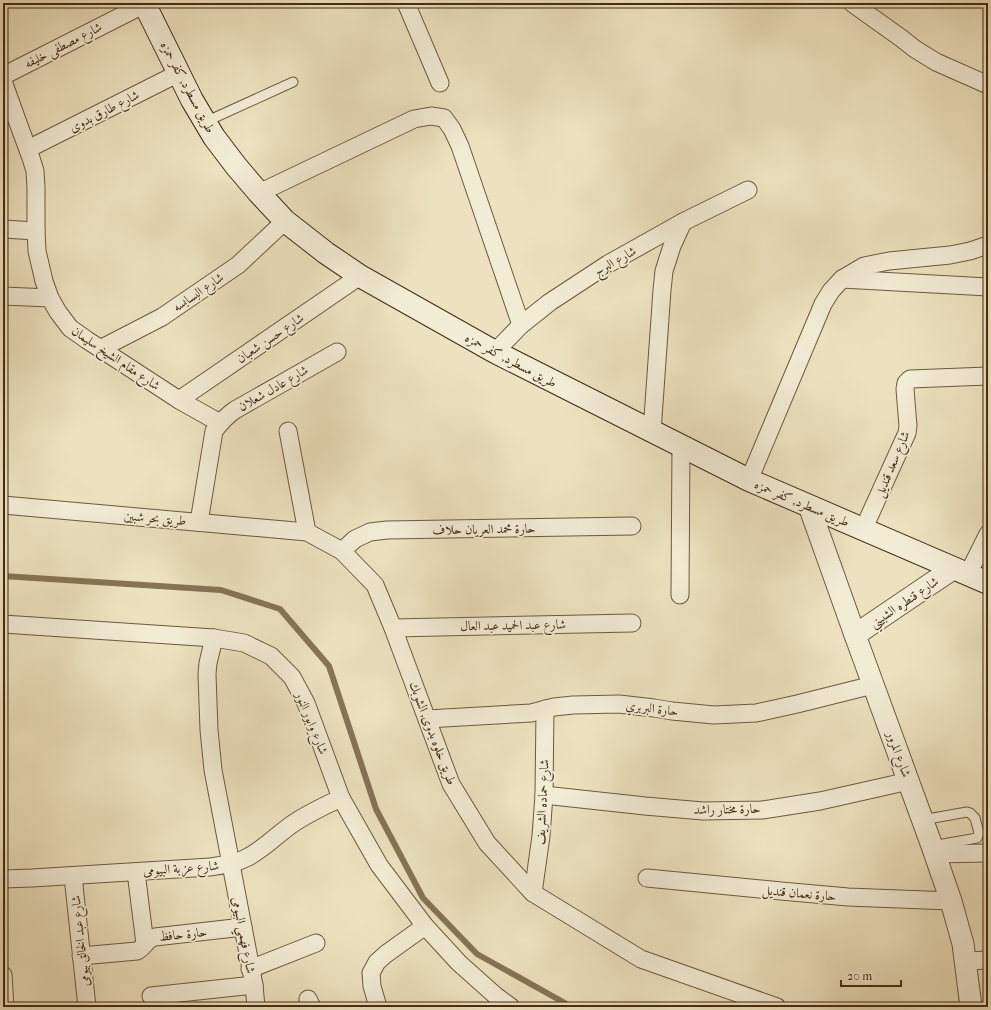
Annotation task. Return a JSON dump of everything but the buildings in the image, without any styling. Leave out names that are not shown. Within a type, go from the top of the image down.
[{"type":"main road","name":"طريق مسطرد, كفر حمزه","points":[[144,4],[192,100],[214,137],[236,166],[285,221],[326,253],[360,276],[495,352],[652,432],[749,480],[988,583]]},
{"type":"street","points":[[406,3],[440,83]]},
{"type":"street","points":[[852,3],[915,49],[936,62],[988,85]]},
{"type":"street","name":"شارع مصطفى خليفه","points":[[3,76],[144,4]]},
{"type":"street","name":"شارع طارق بدوى","points":[[28,149],[179,73]]},
{"type":"street","name":"شارع مقام الشيخ سليمان","points":[[3,81],[10,120],[28,149],[31,158],[36,188],[37,251],[44,281],[50,298],[58,312],[70,328],[102,348],[217,427]]},
{"type":"street","points":[[259,193],[414,119],[431,116],[444,118],[452,129],[460,146],[521,324]]},
{"type":"street","name":"شارع البرج","points":[[495,352],[521,324],[550,302],[608,264],[683,222],[748,190]]},
{"type":"street","name":"شارع البسابسه","points":[[102,348],[162,317],[238,265],[285,221]]},
{"type":"street","points":[[652,432],[664,271],[672,246],[683,222]]},
{"type":"street","points":[[3,229],[36,231]]},
{"type":"street","points":[[749,480],[823,304],[842,279],[864,266],[889,261],[950,255],[970,251],[988,245]]},
{"type":"street","name":"شارع حسن شعبان","points":[[179,400],[360,276]]},
{"type":"street","points":[[842,279],[988,287]]},
{"type":"street","points":[[3,296],[50,298]]},
{"type":"street","name":"شارع عادل شعلان","points":[[217,427],[226,416],[235,410],[337,352]]},
{"type":"street","name":"شارع سعد قنديل","points":[[864,530],[907,434],[906,383],[910,379],[988,376]]},
{"type":"street","points":[[199,522],[217,427]]},
{"type":"street","points":[[288,431],[307,532]]},
{"type":"street","points":[[680,595],[681,446]]},
{"type":"street","name":"طريق بحر شبين","points":[[3,505],[307,532]]},
{"type":"street","name":"شارع المرور","points":[[809,506],[934,850],[951,901],[963,944],[971,1007]]},
{"type":"street","name":"حارة محمد العريان حلاف","points":[[342,551],[355,539],[370,532],[387,530],[632,526]]},
{"type":"street","name":"طريق خلوه بدوى, الشوبك","points":[[307,532],[342,551],[375,585],[393,628],[451,784],[487,843],[533,893],[641,959],[777,1007]]},
{"type":"street","points":[[961,571],[988,534]]},
{"type":"street","name":"شارع قنطره الشبيني","points":[[855,635],[961,571]]},
{"type":"street","name":"شارع عبد الحميد عبد العال","points":[[393,628],[632,623]]},
{"type":"street","name":"شارع وابور النور","points":[[3,624],[214,638],[244,643],[271,656],[292,677],[306,703],[341,798],[379,865],[425,926],[459,963],[496,996],[511,1007]]},
{"type":"street","name":"شارع فهمي البيومى","points":[[214,638],[207,674],[209,730],[214,770],[252,977],[256,1007]]},
{"type":"street","name":"حارة البربري","points":[[427,720],[531,713],[573,705],[619,704],[714,715],[756,713],[873,685]]},
{"type":"street","name":"شارع حماده الشريف","points":[[533,893],[541,836],[544,796],[545,710]]},
{"type":"street","name":"حارة مختار راشد","points":[[544,796],[703,811],[762,810],[820,800],[909,781]]},
{"type":"street","name":"شارع عزبة البيومى","points":[[3,879],[136,872],[210,867],[231,864],[260,850],[278,834],[297,821],[341,798]]},
{"type":"street","points":[[934,850],[988,853]]},
{"type":"street","points":[[136,872],[145,944]]},
{"type":"street","name":"شارع عبد الخالق بيومى","points":[[72,876],[87,1007]]},
{"type":"street","name":"حارة نعمان قنديل","points":[[648,878],[781,892],[848,897],[951,901]]},
{"type":"street","points":[[378,1007],[372,986],[371,973],[376,962],[425,926]]},
{"type":"street","name":"حارة حافظ","points":[[81,956],[137,951],[140,950],[151,938],[155,937],[243,928]]},
{"type":"street","points":[[151,996],[252,977],[316,943]]},
{"type":"street","points":[[965,961],[988,960]]},
{"type":"street","points":[[3,975],[5,1007]]},
{"type":"lane","points":[[205,122],[293,82]]},
{"type":"lane","points":[[922,820],[967,812],[975,818],[979,833],[978,838],[934,850]]},
{"type":"waterway","points":[[3,576],[221,590],[280,609],[329,666],[376,809],[423,898],[477,954],[572,1007]]}]
